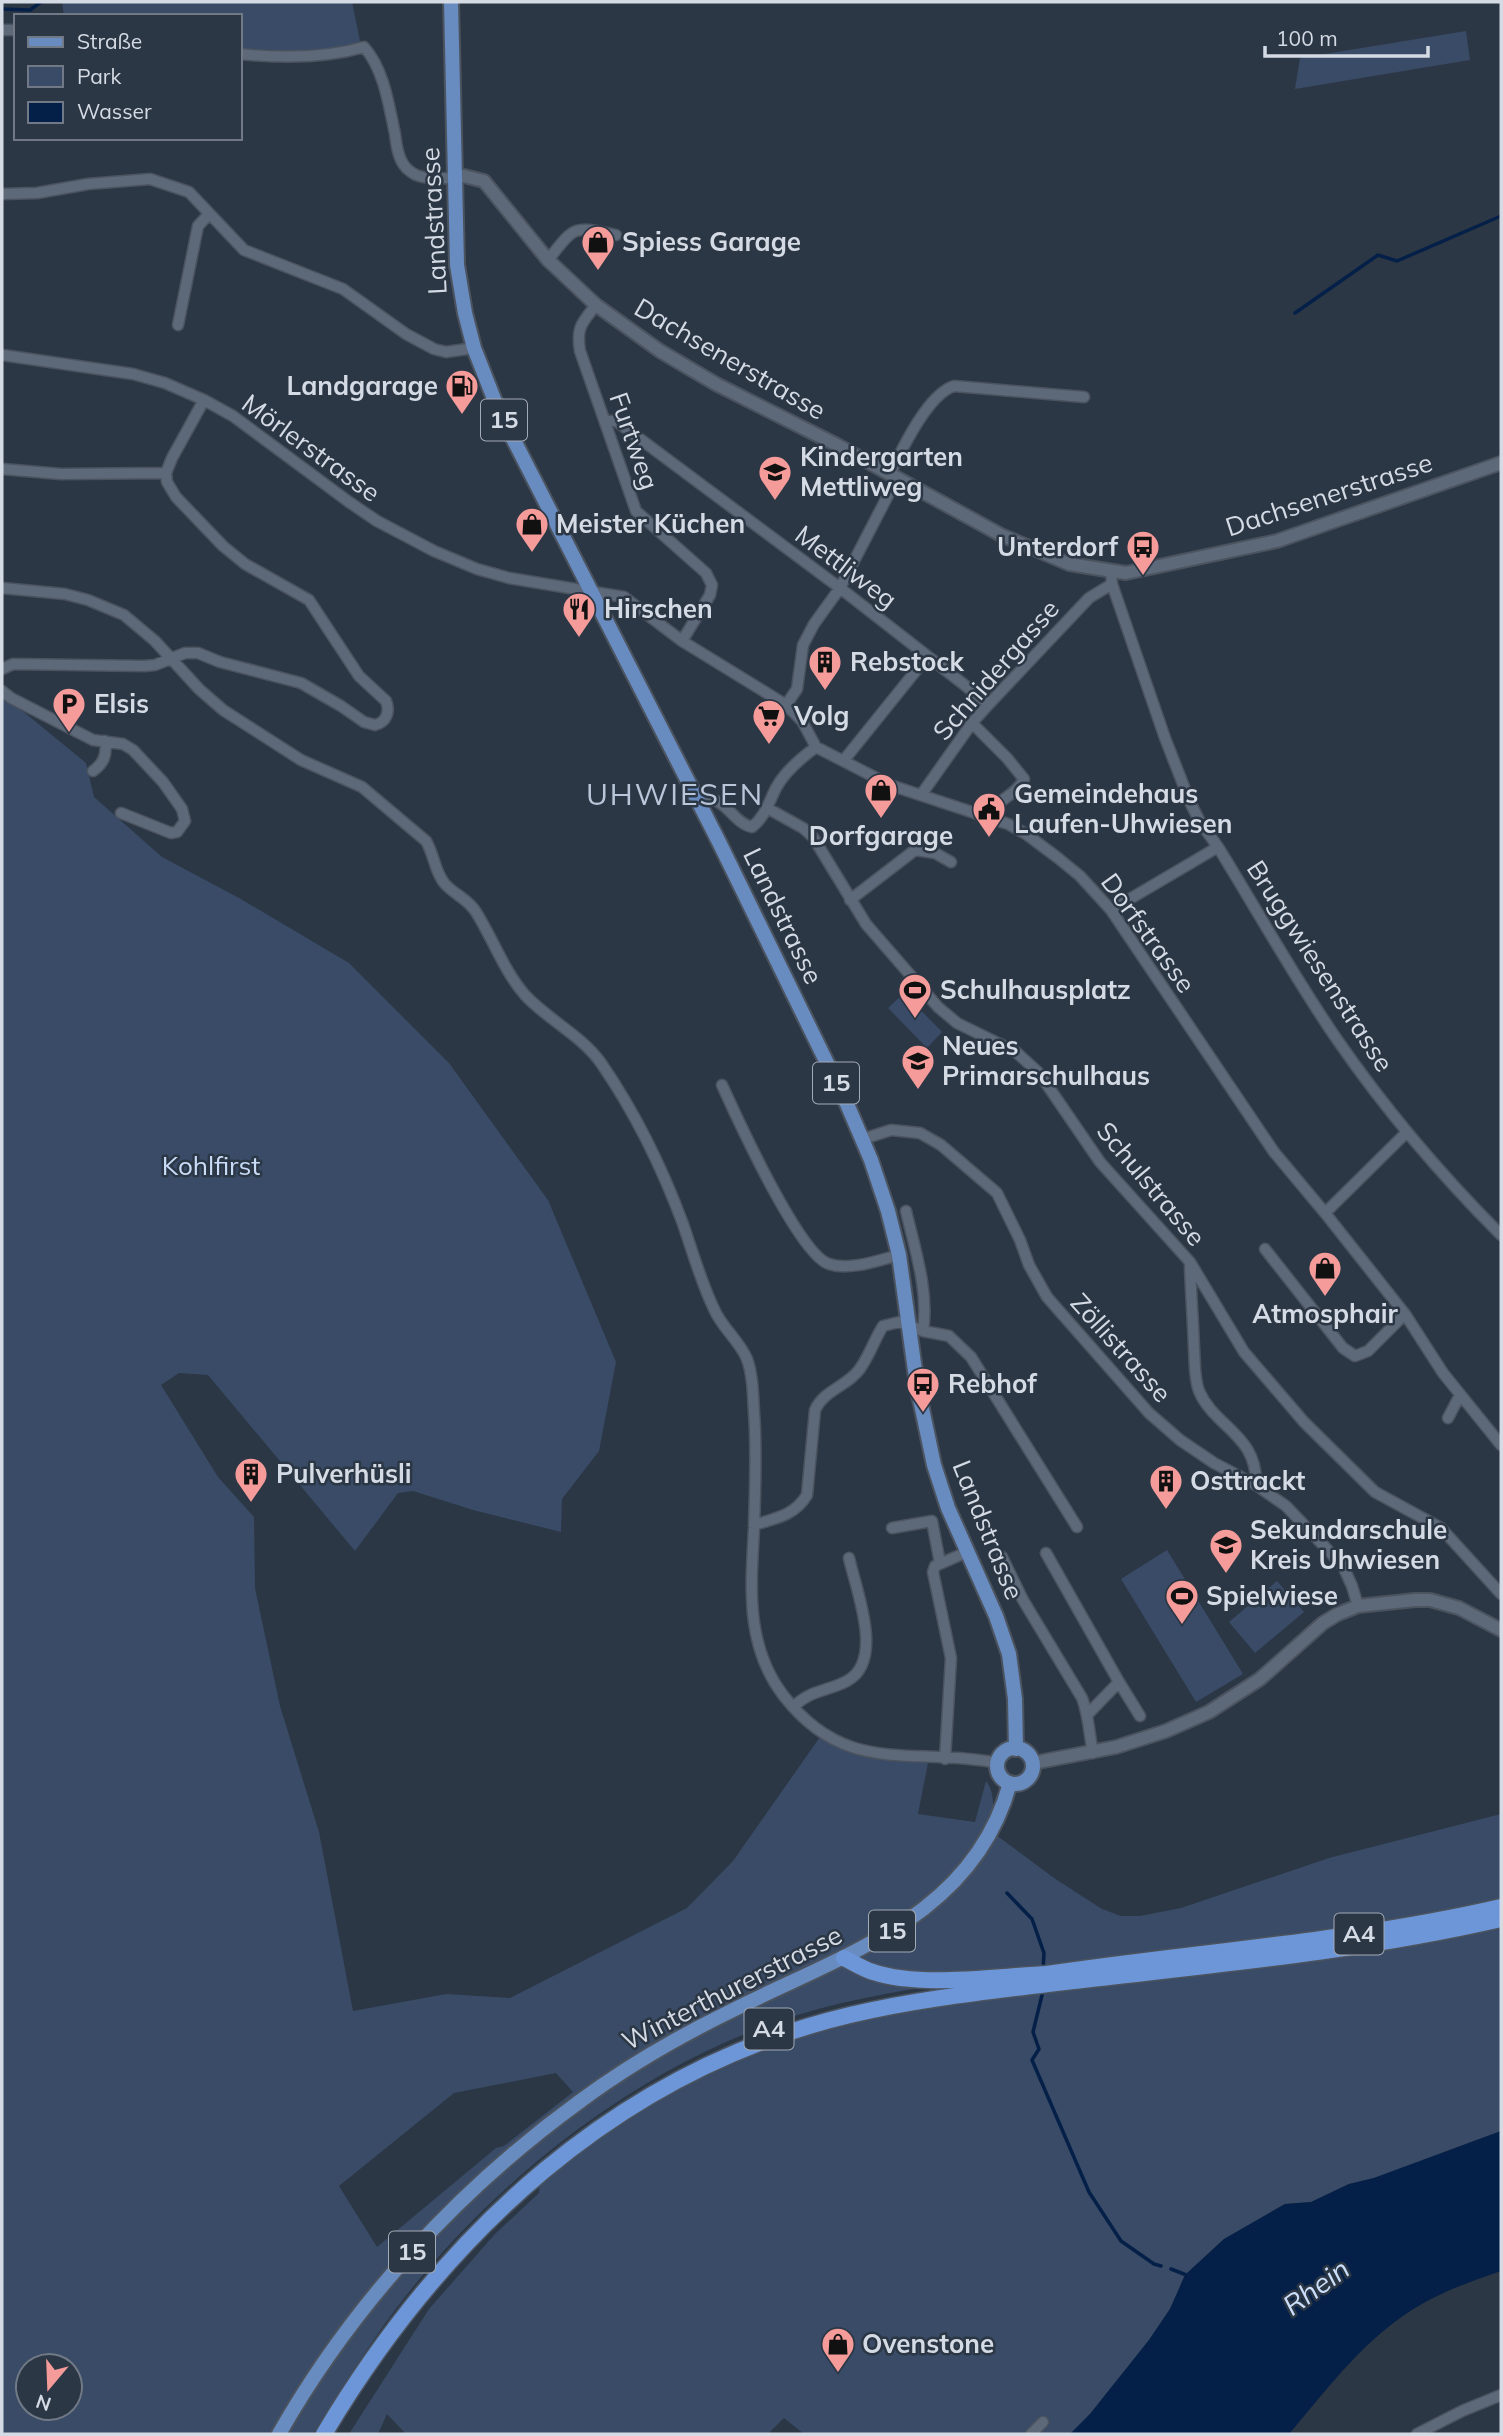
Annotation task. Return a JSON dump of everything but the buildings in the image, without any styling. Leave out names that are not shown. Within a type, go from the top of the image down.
[{"type":"highway","name":"A4","points":[[324,2434],[391,2332],[459,2250],[494,2214],[539,2174],[628,2108],[711,2064],[790,2032],[887,2007],[1048,1973],[1080,1975],[1381,1931],[1501,1907]]},
{"type":"highway","name":"A4","points":[[1003,1982],[1367,1945],[1501,1919]]},
{"type":"highway","points":[[844,1958],[876,1973],[898,1977],[1003,1982]]},
{"type":"main road","name":"Landstrasse","points":[[451,2],[457,265],[474,348],[498,409],[698,802],[863,1139],[880,1184],[917,1329],[917,1385],[934,1465],[948,1508],[996,1616],[1009,1654],[1015,1699],[1016,1749]]},
{"type":"main road","points":[[1016,1749],[1025,1752],[1033,1763],[1028,1779],[1019,1784],[1010,1783],[1000,1774],[998,1763],[1005,1752],[1016,1749]]},
{"type":"main road","name":"Winterthurerstrasse","points":[[279,2434],[323,2365],[380,2290],[457,2205],[516,2151],[580,2101],[652,2053],[730,2011],[844,1958],[892,1931],[930,1905],[967,1868],[988,1838],[1010,1783]]},
{"type":"street","points":[[242,54],[298,55],[344,52],[364,47],[380,78],[401,161],[417,176],[454,178]]},
{"type":"street","name":"Dachsenerstrasse","points":[[454,178],[464,176],[484,181],[548,260],[597,305],[660,351],[716,384],[1001,535],[1044,555],[1111,578],[1277,541],[1501,463]]},
{"type":"street","points":[[2,194],[37,193],[88,184],[150,179],[189,192],[244,250],[344,289],[406,334],[434,349],[446,352],[474,348]]},
{"type":"street","points":[[178,325],[198,226],[209,214]]},
{"type":"street","points":[[548,260],[572,230],[583,228],[616,235]]},
{"type":"street","name":"Furtweg","points":[[597,305],[580,325],[580,351],[636,511],[706,573],[712,585],[710,595],[682,641]]},
{"type":"street","name":"Mörlerstrasse","points":[[2,355],[132,374],[165,383],[233,416],[377,521],[434,551],[509,578],[590,591]]},
{"type":"street","points":[[786,705],[797,689],[803,645],[840,587],[894,476],[911,430],[922,419],[937,394],[954,386],[1084,397]]},
{"type":"street","points":[[2,669],[13,664],[144,666],[185,653],[198,653],[286,678],[315,690],[370,724],[380,724],[388,713],[386,701],[359,676],[309,600],[245,564],[223,546],[176,497],[167,482],[166,472],[204,400]]},
{"type":"street","name":"Mettliweg","points":[[606,421],[616,421],[840,587],[989,704]]},
{"type":"street","points":[[2,469],[61,474],[166,472]]},
{"type":"street","name":"Schnidergasse","points":[[921,795],[972,723],[1088,598],[1111,578]]},
{"type":"street","name":"Bruggwiesenstrasse","points":[[1111,578],[1165,738],[1200,822],[1336,1038],[1407,1132],[1473,1208],[1501,1235]]},
{"type":"street","points":[[2,588],[65,594],[108,607],[137,624],[199,689],[246,726],[301,760],[362,787],[414,828],[426,841],[439,876],[447,886],[466,899],[478,914],[518,986],[543,1011],[584,1044],[600,1062],[655,1158],[715,1312],[737,1341],[750,1369],[755,1425],[752,1625],[767,1671],[793,1707],[822,1733],[850,1747],[887,1755],[998,1763]]},
{"type":"street","points":[[590,591],[624,597],[682,641],[786,705],[802,721],[817,747],[799,759],[777,785],[767,808],[758,823],[752,827],[744,825],[717,801],[707,799],[698,802]]},
{"type":"street","points":[[844,760],[927,657]]},
{"type":"street","points":[[2,691],[93,740],[123,744],[138,754],[177,801],[185,821],[177,832],[171,833],[121,813]]},
{"type":"street","points":[[972,723],[1024,779],[1021,786],[991,808],[987,816]]},
{"type":"street","points":[[93,771],[104,759],[107,751],[105,741]]},
{"type":"street","name":"Dorfstrasse","points":[[817,747],[875,778],[1008,824],[1044,847],[1080,876],[1111,910],[1273,1152],[1405,1314],[1460,1395],[1501,1445]]},
{"type":"street","name":"Schulstrasse","points":[[767,808],[803,828],[813,837],[866,924],[938,1007],[957,1023],[1016,1052],[1039,1073],[1100,1162],[1190,1262],[1244,1352],[1304,1422],[1375,1492],[1441,1528],[1501,1594]]},
{"type":"street","points":[[1111,910],[1218,847]]},
{"type":"street","points":[[850,900],[915,850],[934,853],[951,862]]},
{"type":"street","points":[[722,1085],[756,1157],[815,1256],[829,1264],[840,1266],[899,1255]]},
{"type":"street","name":"Zöllistrasse","points":[[863,1139],[891,1130],[920,1133],[941,1146],[997,1194],[1029,1265],[1047,1297],[1149,1413],[1180,1440],[1286,1506],[1340,1562],[1348,1576],[1358,1606]]},
{"type":"street","points":[[1325,1213],[1407,1132]]},
{"type":"street","points":[[906,1212],[924,1297],[917,1329]]},
{"type":"street","points":[[1265,1249],[1342,1348],[1355,1356],[1368,1351],[1405,1314]]},
{"type":"street","points":[[1190,1262],[1197,1387],[1208,1406],[1238,1436],[1250,1454],[1257,1469],[1256,1485]]},
{"type":"street","points":[[754,1525],[790,1514],[800,1507],[807,1495],[815,1410],[819,1402],[825,1395],[850,1380],[861,1368],[883,1326],[899,1322],[949,1336],[971,1357],[1077,1527]]},
{"type":"street","points":[[1448,1418],[1460,1395]]},
{"type":"street","points":[[892,1528],[932,1521],[940,1563]]},
{"type":"street","points":[[945,1759],[951,1658],[934,1580],[935,1566],[967,1552]]},
{"type":"street","points":[[1046,1553],[1140,1716]]},
{"type":"street","points":[[1002,1557],[1023,1600],[1072,1679],[1088,1714],[1087,1728],[1093,1753]]},
{"type":"street","points":[[793,1707],[813,1692],[852,1678],[866,1657],[866,1634],[849,1558]]},
{"type":"street","points":[[1033,1763],[1093,1753],[1143,1739],[1209,1712],[1261,1679],[1323,1623],[1358,1606],[1430,1600],[1475,1614],[1501,1630]]},
{"type":"street","points":[[1088,1714],[1119,1682]]},
{"type":"street","points":[[1417,2434],[1442,2420],[1501,2395]]},
{"type":"street","points":[[1031,2434],[1043,2422]]},
{"type":"green space","points":[[62,2],[352,2],[361,46],[298,55],[242,54],[242,14],[64,14]]},
{"type":"green space","points":[[1466,31],[1470,60],[1295,89],[1300,58]]},
{"type":"green space","name":"Kohlfirst","points":[[2,694],[86,763],[94,797],[162,857],[239,898],[349,963],[449,1063],[548,1200],[616,1362],[599,1451],[562,1499],[561,1532],[473,1510],[413,1491],[398,1493],[355,1551],[208,1375],[179,1373],[161,1385],[218,1477],[254,1517],[255,1588],[280,1706],[319,1832],[353,2011],[446,1994],[510,1998],[687,1908],[733,1861],[820,1737],[858,1754],[928,1763],[918,1814],[975,1822],[986,1781],[993,1799],[992,1832],[1054,1878],[1102,1909],[1121,1916],[1140,1916],[1181,1908],[1329,1858],[1501,1814],[1501,2131],[1374,2178],[1349,2184],[1311,2202],[1285,2204],[1224,2239],[1185,2275],[1170,2309],[1149,2340],[1090,2414],[1070,2434],[804,2434],[784,2418],[768,2434],[406,2434],[387,2414],[378,2434],[349,2434],[429,2309],[495,2234],[539,2193],[540,2177],[663,2095],[744,2056],[851,2023],[955,2003],[952,1983],[863,1998],[819,2009],[776,2022],[721,2044],[668,2071],[567,2137],[476,2217],[435,2261],[375,2337],[313,2434],[2,2434]],"holes":[[[556,2073],[573,2092],[504,2146],[496,2148],[377,2247],[339,2186],[454,2093]]]},
{"type":"green space","name":"Schulhausplatz","points":[[904,993],[942,1032],[927,1048],[888,1008]]},
{"type":"green space","name":"Spielwiese","points":[[1167,1550],[1243,1674],[1196,1702],[1121,1579]]},
{"type":"green space","points":[[1277,1581],[1304,1612],[1255,1653],[1229,1622]]},
{"type":"water","name":"Rhein","points":[[1501,2131],[1501,2271],[1441,2294],[1402,2317],[1366,2346],[1289,2434],[1070,2434],[1090,2414],[1149,2340],[1170,2309],[1185,2275],[1224,2239],[1285,2204],[1311,2202],[1349,2184],[1374,2178]]},
{"type":"waterway","points":[[2,9],[30,10],[41,2]]},
{"type":"waterway","points":[[1295,313],[1378,255],[1397,261],[1501,216]]},
{"type":"waterway","points":[[1007,1893],[1032,1919],[1044,1953],[1043,1970]]},
{"type":"waterway","points":[[1043,1991],[1033,2032],[1039,2049],[1032,2060],[1089,2192],[1121,2241],[1161,2266]]},
{"type":"waterway","points":[[1171,2269],[1189,2276]]},
{"type":"place","name":"Spiess Garage","points":[[598,272]]},
{"type":"place","name":"Landgarage","points":[[462,416]]},
{"type":"place","name":"Kindergarten Mettliweg","points":[[775,502]]},
{"type":"place","name":"Meister Küchen","points":[[532,554]]},
{"type":"place","name":"Unterdorf","points":[[1143,577]]},
{"type":"place","name":"Hirschen","points":[[579,639]]},
{"type":"place","name":"Rebstock","points":[[825,692]]},
{"type":"place","name":"Elsis","points":[[69,734]]},
{"type":"place","name":"Volg","points":[[769,746]]},
{"type":"place","name":"Dorfgarage","points":[[881,820]]},
{"type":"place","name":"Gemeindehaus Laufen-Uhwiesen","points":[[989,839]]},
{"type":"place","name":"Schulhausplatz","points":[[915,1020]]},
{"type":"place","name":"Neues Primarschulhaus","points":[[918,1091]]},
{"type":"place","name":"Atmosphair","points":[[1325,1298]]},
{"type":"place","name":"Rebhof","points":[[923,1414]]},
{"type":"place","name":"Pulverhüsli","points":[[251,1504]]},
{"type":"place","name":"Osttrackt","points":[[1166,1511]]},
{"type":"place","name":"Sekundarschule Kreis Uhwiesen","points":[[1226,1575]]},
{"type":"place","name":"Spielwiese","points":[[1182,1626]]},
{"type":"place","name":"Ovenstone","points":[[838,2374]]},
{"type":"district","name":"UHWIESEN","points":[[675,795]]}]
